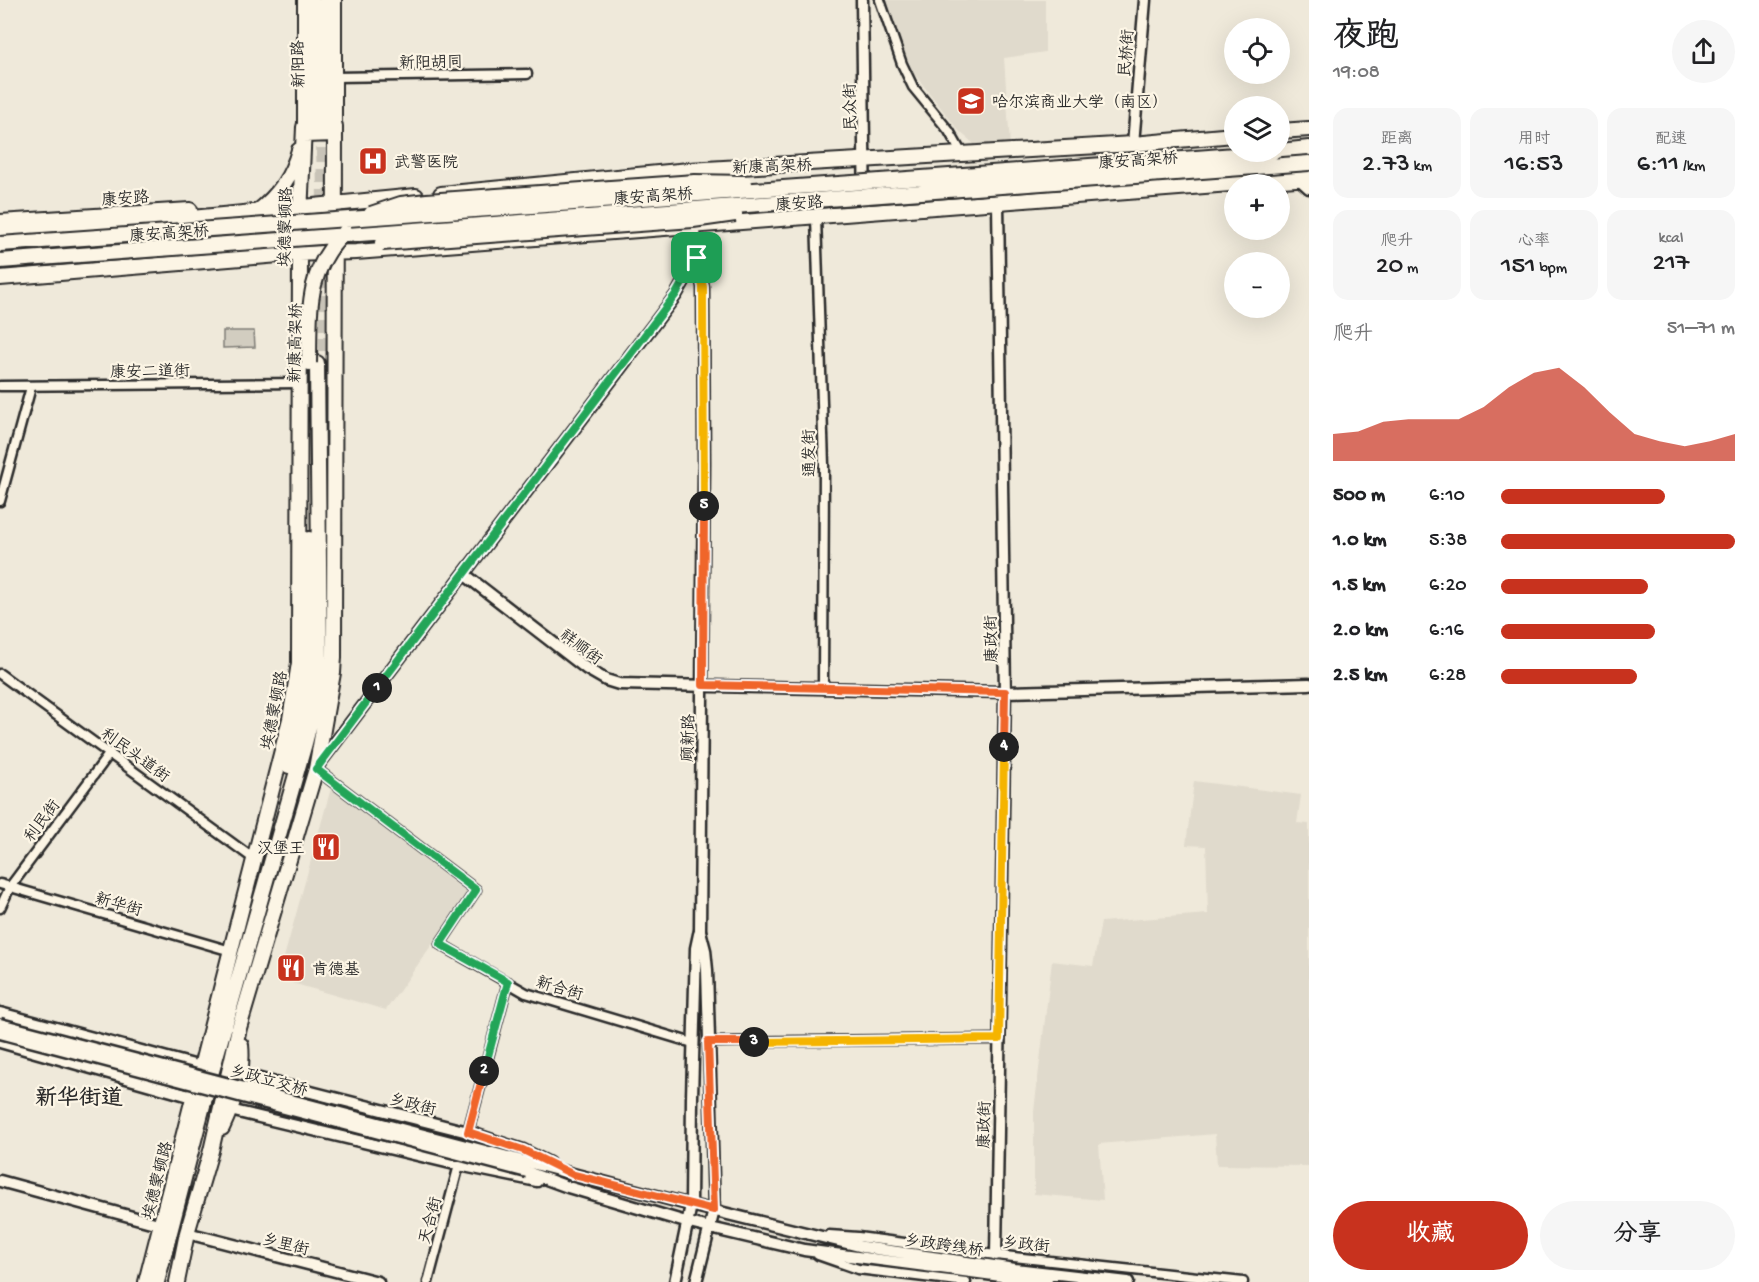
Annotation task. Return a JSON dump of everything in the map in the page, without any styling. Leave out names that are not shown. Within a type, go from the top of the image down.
[{"type":"highway","points":[[1290,130],[1309,129]]},
{"type":"highway","name":"埃德蒙顿路","points":[[177,1282],[211,1151],[239,1028],[316,769],[334,657],[336,204],[317,130]]},
{"type":"highway","name":"埃德蒙顿路","points":[[234,952],[254,859],[290,719],[299,663],[300,208],[317,130]]},
{"type":"highway","points":[[254,212],[273,198],[288,180],[296,160],[317,130]]},
{"type":"highway","name":"康安路","points":[[0,234],[171,220],[689,170],[1133,144],[1224,136]]},
{"type":"highway","points":[[1290,150],[1309,148]]},
{"type":"highway","name":"康安高架桥","points":[[0,261],[906,186],[1224,156]]},
{"type":"highway","name":"康安高架桥","points":[[0,244],[906,186],[1309,163]]},
{"type":"highway","name":"新康高架桥","points":[[234,952],[291,759],[306,693],[309,660],[310,305],[314,282],[324,256],[331,247],[346,231],[365,217],[400,204],[695,182],[765,183],[837,178],[906,186]]},
{"type":"highway","name":"康安路","points":[[291,254],[337,253],[1306,182]]},
{"type":"highway","points":[[337,253],[357,246],[382,243],[693,220],[767,209],[842,203],[906,186]]},
{"type":"highway","name":"康安路","points":[[0,222],[221,208],[254,212]]},
{"type":"highway","points":[[0,270],[257,250],[291,254]]},
{"type":"highway","points":[[0,278],[291,254]]},
{"type":"highway","name":"埃德蒙顿路","points":[[150,1282],[207,1069],[302,754],[316,700],[320,663],[321,363],[328,692]]},
{"type":"highway","points":[[207,1069],[234,952]]},
{"type":"highway","points":[[211,1151],[230,1110],[240,1074],[242,1054],[239,1028]]},
{"type":"highway","name":"埃德蒙顿路","points":[[166,1229],[193,1097],[207,1069]]},
{"type":"highway","name":"埃德蒙顿路","points":[[167,1282],[188,1233]]},
{"type":"main road","points":[[304,0],[317,130]]},
{"type":"main road","name":"新阳路","points":[[313,0],[317,130]]},
{"type":"main road","name":"新阳路","points":[[317,130],[325,0]]},
{"type":"main road","points":[[317,130],[335,77],[334,0]]},
{"type":"main road","name":"民众街","points":[[862,0],[865,213]]},
{"type":"main road","name":"民桥街","points":[[1133,144],[1145,0]]},
{"type":"main road","name":"顾新路","points":[[675,1282],[691,1205],[696,948],[700,931],[703,685],[703,287],[697,258],[689,170]]},
{"type":"main road","name":"康政街","points":[[996,1255],[1005,692],[998,203]]},
{"type":"main road","points":[[316,769],[676,294],[697,258]]},
{"type":"main road","name":"祥顺街","points":[[464,574],[587,669],[606,680],[630,685],[1005,692],[1309,684]]},
{"type":"main road","name":"顾新路","points":[[696,1282],[714,1210],[707,970],[700,931]]},
{"type":"main road","points":[[0,1014],[207,1069]]},
{"type":"main road","name":"乡政立交桥","points":[[0,1024],[529,1168]]},
{"type":"main road","name":"乡政立交桥","points":[[0,1033],[529,1168]]},
{"type":"main road","points":[[0,1042],[193,1097]]},
{"type":"main road","name":"乡政街","points":[[240,1074],[468,1132],[523,1150],[574,1175]]},
{"type":"main road","points":[[230,1110],[459,1165],[568,1187],[689,1223],[804,1250],[1047,1282]]},
{"type":"main road","points":[[529,1168],[568,1187]]},
{"type":"main road","name":"乡政街","points":[[529,1168],[574,1175],[863,1247]]},
{"type":"main road","points":[[0,1181],[166,1229]]},
{"type":"main road","name":"乡里街","points":[[188,1233],[378,1282]]},
{"type":"main road","name":"乡政跨线桥","points":[[863,1247],[1015,1269],[1128,1282]]},
{"type":"street","points":[[880,0],[902,64],[913,87],[949,131],[962,154]]},
{"type":"street","name":"新阳胡同","points":[[335,77],[527,74]]},
{"type":"street","name":"通发街","points":[[816,217],[824,465],[823,689]]},
{"type":"street","name":"康安二道街","points":[[0,386],[301,383]]},
{"type":"street","points":[[0,501],[31,387]]},
{"type":"street","name":"利民头道街","points":[[0,674],[254,859]]},
{"type":"street","name":"利民街","points":[[0,908],[10,887],[110,753]]},
{"type":"street","name":"新合街","points":[[316,769],[476,890],[440,944],[526,993],[693,1043]]},
{"type":"street","name":"新华街","points":[[0,884],[234,952]]},
{"type":"street","points":[[468,1132],[508,982]]},
{"type":"street","points":[[708,1042],[999,1039]]},
{"type":"street","name":"天合街","points":[[428,1282],[459,1165]]},
{"type":"street","name":"乡政街","points":[[806,1234],[858,1237],[996,1255],[1243,1282]]},
{"type":"street","points":[[804,1250],[858,1269],[966,1282]]},
{"type":"shaded area","name":"哈尔滨商业大学（南区）","points":[[884,0],[1045,0],[1045,52],[1004,58],[1010,145],[974,144],[959,131],[912,71]]},
{"type":"shaded area","points":[[223,331],[254,331],[255,347],[223,348]]},
{"type":"shaded area","points":[[1194,781],[1301,795],[1297,823],[1309,824],[1309,1166],[1217,1165],[1215,1134],[1099,1144],[1103,1200],[1034,1194],[1034,1111],[1052,961],[1093,966],[1101,922],[1208,914],[1206,846],[1186,845]]},
{"type":"shaded area","points":[[331,788],[468,893],[386,1010],[278,979]]},
{"type":"tunnel","points":[[323,127],[326,363]]},
{"type":"place","name":"哈尔滨商业大学（南区）","points":[[971,101]]},
{"type":"place","name":"武警医院","points":[[373,161]]},
{"type":"place","name":"汉堡王","points":[[326,847]]},
{"type":"place","name":"肯德基","points":[[291,968]]},
{"type":"district","name":"新华街道","points":[[79,1096]]},
{"type":"route","points":[[697,258],[703,287],[703,685],[1005,692],[999,1039],[708,1042],[714,1210],[574,1175],[523,1150],[468,1132],[508,982],[440,944],[476,890],[316,769],[676,294],[697,258]]}]
